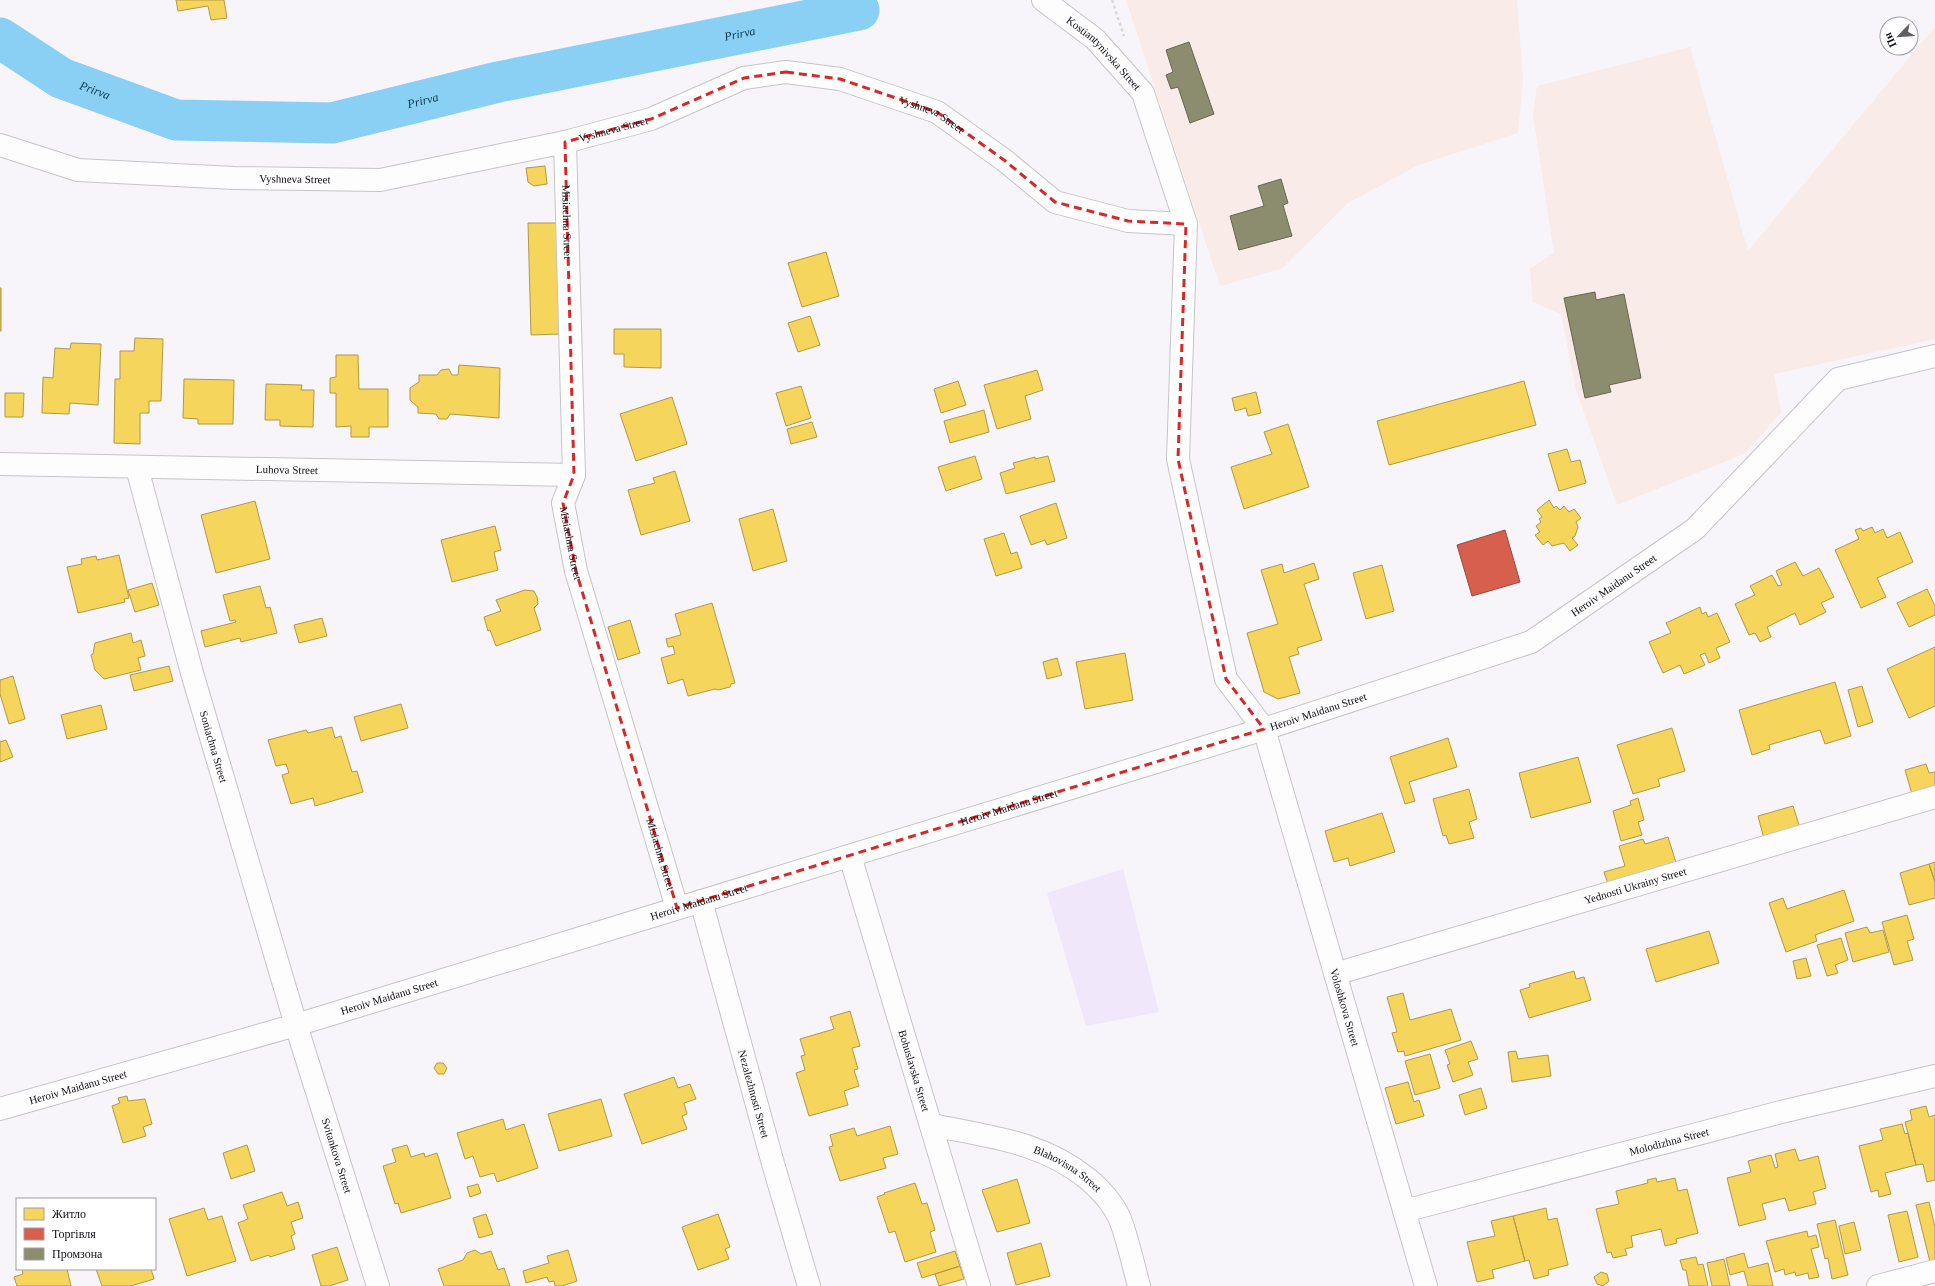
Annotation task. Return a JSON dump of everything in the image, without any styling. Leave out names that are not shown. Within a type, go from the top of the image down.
[{"type":"street","name":"Kostiantynivska Street","points":[[1043,0],[1095,40],[1142,93],[1186,224]]},
{"type":"street","name":"Vyshneva Street","points":[[0,146],[78,170],[234,178],[380,180],[565,142],[651,119],[744,78],[786,72],[840,79],[937,112],[1004,160],[1055,202],[1128,222],[1186,224]]},
{"type":"street","name":"Misiachna Street","points":[[565,142],[574,475],[563,503],[576,571],[677,908]]},
{"type":"street","points":[[1186,224],[1178,459],[1226,679],[1264,729]]},
{"type":"street","name":"Heroiv Maidanu Street","points":[[0,1109],[296,1025],[1264,729],[1531,642],[1695,529],[1838,379],[1935,356]]},
{"type":"street","name":"Luhova Street","points":[[0,464],[137,468],[574,475]]},
{"type":"street","name":"Soniachna Street","points":[[137,468],[192,673],[296,1025]]},
{"type":"street","name":"Voloshkova Street","points":[[1264,729],[1426,1286]]},
{"type":"street","name":"Yednosti Ukrainy Street","points":[[1336,974],[1935,797]]},
{"type":"street","name":"Bohuslavska Street","points":[[850,856],[932,1125],[979,1286]]},
{"type":"street","name":"Nezalezhnosti Street","points":[[701,901],[774,1168],[809,1286]]},
{"type":"street","name":"Svitankova Street","points":[[296,1025],[378,1286]]},
{"type":"street","name":"Molodizhna Street","points":[[1404,1211],[1774,1114],[1935,1076]]},
{"type":"street","name":"Blahovisna Street","points":[[932,1125],[1013,1142],[1046,1152],[1075,1169],[1103,1191],[1120,1218],[1139,1286]]},
{"type":"street","points":[[1878,1286],[1935,1271]]},
{"type":"highlighted area","points":[[786,72],[840,79],[937,112],[1004,160],[1055,202],[1128,221],[1186,224],[1178,459],[1226,679],[1264,729],[677,908],[576,571],[563,503],[574,475],[565,142],[651,119],[744,78]]},
{"type":"shaded area","points":[[1126,0],[1517,0],[1523,80],[1518,133],[1418,165],[1348,203],[1281,269],[1220,286]]},
{"type":"shaded area","points":[[1935,27],[1935,339],[1774,374],[1781,412],[1746,453],[1617,505],[1576,390],[1561,314],[1533,302],[1530,269],[1554,253],[1533,115],[1537,86],[1690,47],[1748,251],[1911,56],[1919,56],[1919,46]]},
{"type":"shaded area","points":[[1123,869],[1159,1012],[1086,1026],[1047,893]]},
{"type":"building: Житло","points":[[176,0],[224,0],[227,18],[211,20],[208,6],[178,11]]},
{"type":"building: Житло","points":[[545,166],[547,184],[534,186],[528,182],[526,168]]},
{"type":"building: Житло","points":[[528,223],[558,223],[560,334],[531,335]]},
{"type":"building: Житло","points":[[826,252],[839,296],[802,307],[788,263]]},
{"type":"building: Житло","points":[[1,288],[1,331],[0,331]]},
{"type":"building: Житло","points":[[810,316],[820,345],[798,352],[788,323]]},
{"type":"building: Житло","points":[[614,329],[661,329],[661,368],[624,367],[624,354],[614,354]]},
{"type":"building: Житло","points":[[135,338],[163,339],[161,401],[149,401],[149,413],[140,413],[140,444],[114,443],[115,379],[120,379],[120,351],[134,351]]},
{"type":"building: Житло","points":[[71,343],[101,344],[98,405],[70,403],[69,414],[42,413],[43,377],[53,378],[55,348],[70,349]]},
{"type":"building: Житло","points":[[336,355],[358,355],[359,389],[388,389],[388,427],[369,427],[369,437],[351,437],[351,426],[336,427],[336,393],[330,393],[330,378],[336,377]]},
{"type":"building: Житло","points":[[459,365],[500,368],[499,418],[450,414],[447,419],[439,419],[436,414],[418,413],[418,407],[410,400],[410,388],[419,382],[419,375],[437,375],[441,370],[449,369],[452,375],[458,375]]},
{"type":"building: Житло","points":[[1037,370],[1043,390],[1025,396],[1031,419],[997,429],[984,385]]},
{"type":"building: Житло","points":[[184,379],[234,380],[233,424],[198,424],[198,419],[183,418]]},
{"type":"building: Житло","points":[[958,381],[966,405],[941,413],[934,389]]},
{"type":"building: Житло","points":[[1524,381],[1536,425],[1389,465],[1377,421]]},
{"type":"building: Житло","points":[[266,384],[302,385],[301,390],[314,390],[313,427],[280,426],[280,420],[265,420]]},
{"type":"building: Житло","points":[[801,386],[811,418],[786,426],[776,393]]},
{"type":"building: Житло","points":[[1256,392],[1261,413],[1248,416],[1246,408],[1235,411],[1232,398]]},
{"type":"building: Житло","points":[[5,393],[24,393],[23,417],[5,417]]},
{"type":"building: Житло","points":[[672,397],[687,444],[636,461],[620,414]]},
{"type":"building: Житло","points":[[984,410],[989,432],[950,443],[944,421]]},
{"type":"building: Житло","points":[[812,422],[817,437],[791,444],[787,429]]},
{"type":"building: Житло","points":[[1288,424],[1309,487],[1244,509],[1231,467],[1272,454],[1264,432]]},
{"type":"building: Житло","points":[[1567,449],[1571,462],[1580,460],[1586,483],[1559,491],[1548,454]]},
{"type":"building: Житло","points":[[975,456],[982,479],[946,491],[938,467]]},
{"type":"building: Житло","points":[[1048,456],[1055,481],[1006,494],[1000,473],[1015,468],[1013,463],[1035,457],[1035,459]]},
{"type":"building: Житло","points":[[675,471],[690,521],[641,535],[628,490],[655,483],[653,478]]},
{"type":"building: Житло","points":[[1549,500],[1554,508],[1556,506],[1560,510],[1564,506],[1569,512],[1574,509],[1581,518],[1576,522],[1578,527],[1575,536],[1572,538],[1578,545],[1570,551],[1564,543],[1552,546],[1548,541],[1543,545],[1535,535],[1540,532],[1536,526],[1541,522],[1539,519],[1542,517],[1537,510]]},
{"type":"building: Житло","points":[[255,501],[270,559],[216,573],[201,515]]},
{"type":"building: Житло","points":[[1056,503],[1067,538],[1047,545],[1045,540],[1031,545],[1020,516]]},
{"type":"building: Житло","points":[[773,509],[787,561],[753,571],[739,519]]},
{"type":"building: Житло","points":[[495,526],[501,550],[494,552],[498,570],[452,582],[441,540]]},
{"type":"building: Житло","points":[[1872,527],[1875,533],[1883,529],[1887,538],[1900,532],[1913,562],[1877,578],[1886,597],[1861,608],[1835,550],[1859,539],[1855,530],[1861,528],[1863,531]]},
{"type":"building: Житло","points":[[1004,533],[1011,554],[1017,552],[1022,568],[996,576],[984,539]]},
{"type":"building: Житло","points":[[119,555],[129,598],[124,599],[125,602],[78,613],[67,567],[82,564],[81,559],[96,556],[97,560]]},
{"type":"building: Житло","points":[[1795,562],[1803,576],[1819,568],[1834,597],[1821,603],[1826,612],[1800,625],[1795,613],[1767,627],[1771,637],[1760,642],[1755,633],[1749,635],[1735,604],[1755,595],[1750,586],[1772,575],[1778,586],[1782,585],[1776,571]]},
{"type":"building: Житло","points":[[1314,563],[1319,579],[1304,584],[1322,640],[1297,648],[1299,654],[1289,657],[1300,693],[1278,699],[1264,692],[1247,633],[1278,624],[1261,570],[1282,564],[1284,573]]},
{"type":"building: Житло","points":[[1382,565],[1394,611],[1366,619],[1353,573]]},
{"type":"building: Житло","points":[[152,583],[159,605],[135,612],[128,590]]},
{"type":"building: Житло","points":[[260,586],[266,608],[270,607],[277,633],[241,642],[240,638],[205,647],[201,631],[236,622],[235,620],[230,621],[223,595]]},
{"type":"building: Житло","points":[[1927,589],[1935,606],[1935,615],[1909,627],[1897,603]]},
{"type":"building: Житло","points":[[525,590],[534,591],[537,597],[538,604],[534,608],[541,630],[496,646],[490,630],[488,631],[484,617],[501,611],[496,600]]},
{"type":"building: Житло","points":[[712,603],[735,683],[731,684],[730,687],[688,696],[683,679],[668,684],[661,658],[675,654],[673,646],[668,647],[666,639],[681,635],[675,614]]},
{"type":"building: Житло","points":[[1700,607],[1702,614],[1706,612],[1708,617],[1717,613],[1730,642],[1716,648],[1720,658],[1709,663],[1705,653],[1700,655],[1705,665],[1684,674],[1680,665],[1663,673],[1649,642],[1671,633],[1666,623]]},
{"type":"building: Житло","points":[[322,618],[327,636],[299,643],[294,625]]},
{"type":"building: Житло","points":[[630,620],[640,653],[618,660],[608,627]]},
{"type":"building: Житло","points":[[131,633],[133,643],[141,640],[145,656],[138,658],[141,670],[104,679],[95,670],[91,655],[93,654],[95,643]]},
{"type":"building: Житло","points":[[1935,647],[1935,706],[1909,718],[1887,669]]},
{"type":"building: Житло","points":[[1125,653],[1133,700],[1085,709],[1076,662]]},
{"type":"building: Житло","points":[[1057,658],[1062,675],[1047,679],[1043,662]]},
{"type":"building: Житло","points":[[169,666],[173,681],[134,691],[130,675]]},
{"type":"building: Житло","points":[[13,676],[25,719],[9,724],[0,694],[0,680]]},
{"type":"building: Житло","points":[[1835,682],[1851,736],[1825,744],[1820,730],[1769,745],[1770,749],[1752,755],[1739,710]]},
{"type":"building: Житло","points":[[1862,686],[1873,722],[1858,727],[1848,690]]},
{"type":"building: Житло","points":[[401,704],[408,728],[361,741],[354,717]]},
{"type":"building: Житло","points":[[101,705],[107,729],[67,739],[61,715]]},
{"type":"building: Житло","points":[[332,727],[335,738],[341,736],[352,772],[357,771],[363,792],[315,806],[313,798],[291,804],[282,775],[289,773],[286,764],[276,766],[268,740],[306,730],[308,733]]},
{"type":"building: Житло","points":[[1672,728],[1685,771],[1658,779],[1660,786],[1633,794],[1617,745]]},
{"type":"building: Житло","points":[[1448,738],[1457,767],[1409,782],[1415,801],[1405,804],[1390,757]]},
{"type":"building: Житло","points":[[6,740],[13,757],[0,762],[0,742]]},
{"type":"building: Житло","points":[[1578,757],[1591,802],[1531,818],[1519,773]]},
{"type":"building: Житло","points":[[1926,764],[1929,773],[1935,772],[1935,786],[1912,794],[1905,770]]},
{"type":"building: Житло","points":[[1469,789],[1477,819],[1469,822],[1474,838],[1449,844],[1446,835],[1443,836],[1433,799]]},
{"type":"building: Житло","points":[[1638,798],[1644,820],[1638,822],[1642,835],[1621,841],[1613,811],[1631,805],[1630,801]]},
{"type":"building: Житло","points":[[1793,806],[1800,828],[1764,839],[1758,816]]},
{"type":"building: Житло","points":[[1382,813],[1395,852],[1350,866],[1348,858],[1334,862],[1325,831]]},
{"type":"building: Житло","points":[[1668,837],[1677,866],[1609,887],[1604,872],[1625,866],[1619,846],[1643,839],[1645,844]]},
{"type":"building: Житло","points":[[1935,862],[1935,882],[1929,864]]},
{"type":"building: Житло","points":[[1929,864],[1935,882],[1935,898],[1909,905],[1900,873]]},
{"type":"building: Житло","points":[[1844,890],[1854,921],[1815,935],[1817,941],[1786,952],[1769,903],[1783,898],[1787,909]]},
{"type":"building: Житло","points":[[1907,915],[1914,939],[1907,941],[1913,960],[1894,965],[1882,922]]},
{"type":"building: Житло","points":[[1867,927],[1870,933],[1883,930],[1889,952],[1853,962],[1845,933]]},
{"type":"building: Житло","points":[[1709,931],[1719,963],[1656,982],[1646,949]]},
{"type":"building: Житло","points":[[1841,938],[1848,960],[1835,965],[1838,973],[1827,976],[1817,945]]},
{"type":"building: Житло","points":[[1806,958],[1811,976],[1797,979],[1793,961]]},
{"type":"building: Житло","points":[[1574,971],[1576,979],[1584,977],[1591,1000],[1529,1018],[1520,990],[1530,987],[1529,984]]},
{"type":"building: Житло","points":[[1403,993],[1410,1020],[1451,1009],[1461,1040],[1405,1056],[1404,1051],[1398,1052],[1392,1033],[1397,1032],[1387,997]]},
{"type":"building: Житло","points":[[850,1011],[860,1046],[852,1048],[858,1069],[854,1070],[859,1086],[844,1091],[848,1105],[809,1116],[796,1073],[805,1070],[801,1056],[805,1055],[800,1039],[834,1029],[830,1017]]},
{"type":"building: Житло","points":[[1471,1041],[1478,1059],[1468,1062],[1473,1075],[1453,1082],[1447,1065],[1450,1064],[1445,1050]]},
{"type":"building: Житло","points":[[1516,1051],[1518,1059],[1548,1055],[1551,1076],[1512,1082],[1508,1052]]},
{"type":"building: Житло","points":[[1430,1054],[1440,1088],[1415,1095],[1405,1061]]},
{"type":"building: Житло","points":[[437,1063],[443,1063],[447,1068],[444,1074],[438,1074],[434,1068]]},
{"type":"building: Житло","points":[[674,1077],[678,1088],[690,1084],[696,1099],[684,1103],[687,1114],[682,1116],[687,1129],[642,1144],[624,1094]]},
{"type":"building: Житло","points":[[1408,1082],[1414,1102],[1419,1100],[1424,1116],[1396,1124],[1385,1088]]},
{"type":"building: Житло","points":[[1481,1088],[1487,1108],[1465,1115],[1459,1095]]},
{"type":"building: Житло","points":[[127,1096],[128,1101],[145,1099],[152,1124],[143,1127],[146,1136],[123,1143],[112,1106],[120,1103],[118,1098]]},
{"type":"building: Житло","points":[[601,1099],[612,1136],[559,1151],[548,1114]]},
{"type":"building: Житло","points":[[1926,1106],[1929,1117],[1935,1115],[1935,1180],[1927,1182],[1923,1164],[1916,1165],[1905,1122],[1912,1120],[1910,1110]]},
{"type":"building: Житло","points":[[503,1119],[506,1130],[524,1124],[538,1168],[497,1182],[494,1173],[480,1177],[473,1156],[465,1159],[457,1133]]},
{"type":"building: Житло","points":[[1902,1124],[1905,1134],[1908,1133],[1916,1165],[1885,1173],[1891,1194],[1879,1197],[1878,1190],[1871,1192],[1859,1146],[1883,1140],[1880,1129]]},
{"type":"building: Житло","points":[[890,1126],[898,1154],[883,1158],[886,1168],[840,1181],[829,1147],[833,1146],[830,1135],[854,1128],[857,1136]]},
{"type":"building: Житло","points":[[247,1145],[255,1171],[231,1179],[223,1153]]},
{"type":"building: Житло","points":[[407,1145],[411,1157],[424,1153],[425,1157],[437,1153],[451,1198],[401,1213],[398,1203],[395,1204],[383,1166],[396,1162],[392,1149]]},
{"type":"building: Житло","points":[[1795,1149],[1799,1161],[1818,1156],[1826,1188],[1813,1192],[1816,1204],[1789,1211],[1785,1198],[1762,1204],[1766,1219],[1739,1226],[1727,1178],[1751,1172],[1748,1161],[1771,1155],[1775,1168],[1778,1167],[1775,1154]]},
{"type":"building: Житло","points":[[1656,1178],[1657,1182],[1675,1178],[1678,1191],[1687,1189],[1698,1233],[1676,1239],[1677,1243],[1665,1246],[1661,1229],[1631,1236],[1633,1247],[1625,1249],[1627,1255],[1613,1258],[1611,1252],[1607,1253],[1596,1209],[1619,1204],[1616,1191],[1648,1183],[1647,1180]]},
{"type":"building: Житло","points":[[1017,1179],[1030,1223],[997,1232],[982,1190]]},
{"type":"building: Житло","points":[[915,1183],[922,1204],[927,1203],[935,1230],[930,1232],[936,1252],[905,1262],[895,1231],[889,1233],[877,1197],[885,1194],[884,1193]]},
{"type":"building: Житло","points":[[478,1184],[481,1193],[470,1197],[467,1187]]},
{"type":"building: Житло","points":[[282,1192],[287,1206],[298,1202],[303,1218],[291,1222],[295,1234],[291,1236],[295,1249],[251,1261],[238,1223],[248,1219],[243,1205]]},
{"type":"building: Житло","points":[[1929,1202],[1935,1227],[1935,1261],[1930,1262],[1916,1205]]},
{"type":"building: Житло","points":[[204,1208],[208,1220],[222,1216],[236,1261],[187,1276],[169,1219]]},
{"type":"building: Житло","points":[[1546,1208],[1548,1220],[1557,1218],[1568,1265],[1548,1270],[1549,1275],[1534,1279],[1529,1260],[1525,1261],[1513,1216]]},
{"type":"building: Житло","points":[[1907,1211],[1918,1257],[1899,1262],[1888,1215]]},
{"type":"building: Житло","points":[[486,1214],[493,1234],[479,1238],[473,1218]]},
{"type":"building: Житло","points":[[718,1214],[730,1247],[725,1249],[729,1259],[698,1270],[682,1227]]},
{"type":"building: Житло","points":[[1513,1216],[1525,1261],[1492,1270],[1494,1278],[1477,1282],[1467,1242],[1495,1236],[1491,1221]]},
{"type":"building: Житло","points":[[1835,1220],[1848,1275],[1832,1279],[1828,1258],[1825,1259],[1817,1224]]},
{"type":"building: Житло","points":[[1854,1222],[1861,1250],[1845,1254],[1839,1226]]},
{"type":"building: Житло","points":[[1807,1231],[1808,1237],[1816,1235],[1819,1247],[1811,1249],[1819,1277],[1809,1279],[1808,1273],[1796,1276],[1795,1272],[1785,1275],[1784,1269],[1775,1272],[1766,1241]]},
{"type":"building: Житло","points":[[1041,1243],[1050,1276],[1016,1285],[1007,1253]]},
{"type":"building: Житло","points":[[337,1247],[348,1280],[329,1286],[321,1286],[312,1255]]},
{"type":"building: Житло","points":[[475,1250],[481,1254],[491,1251],[498,1270],[504,1268],[510,1286],[444,1286],[438,1269],[463,1260],[467,1253]]},
{"type":"building: Житло","points":[[568,1250],[577,1281],[562,1286],[555,1286],[554,1281],[549,1282],[547,1277],[526,1283],[523,1271],[549,1263],[547,1256]]},
{"type":"building: Житло","points":[[955,1251],[960,1266],[922,1278],[917,1263]]},
{"type":"building: Житло","points":[[1744,1253],[1748,1268],[1768,1263],[1773,1286],[1748,1286],[1744,1271],[1730,1275],[1726,1258]]},
{"type":"building: Житло","points":[[1696,1257],[1698,1265],[1703,1264],[1708,1286],[1689,1286],[1686,1270],[1683,1270],[1680,1260]]},
{"type":"building: Житло","points":[[1724,1259],[1730,1286],[1712,1286],[1707,1263]]},
{"type":"building: Житло","points":[[960,1266],[964,1279],[939,1286],[935,1274]]},
{"type":"building: Житло","points":[[22,1270],[67,1270],[71,1286],[17,1286],[14,1277],[23,1274]]},
{"type":"building: Житло","points":[[96,1270],[151,1270],[154,1279],[131,1286],[102,1286]]},
{"type":"building: Житло","points":[[1601,1272],[1607,1274],[1609,1281],[1603,1286],[1597,1284],[1594,1277]]},
{"type":"building: Торгівля","points":[[1505,530],[1520,582],[1472,596],[1457,545]]},
{"type":"building: Промзона","points":[[1189,42],[1214,114],[1190,123],[1178,87],[1171,89],[1166,75],[1173,72],[1166,50]]},
{"type":"building: Промзона","points":[[1281,179],[1288,203],[1283,205],[1292,236],[1239,250],[1230,216],[1264,206],[1258,186]]},
{"type":"building: Промзона","points":[[1595,292],[1596,300],[1624,294],[1641,378],[1609,385],[1611,392],[1585,398],[1564,298]]},
{"type":"waterway","name":"Prirva","points":[[0,38],[61,78],[176,120],[332,123],[498,82],[859,10]]}]
